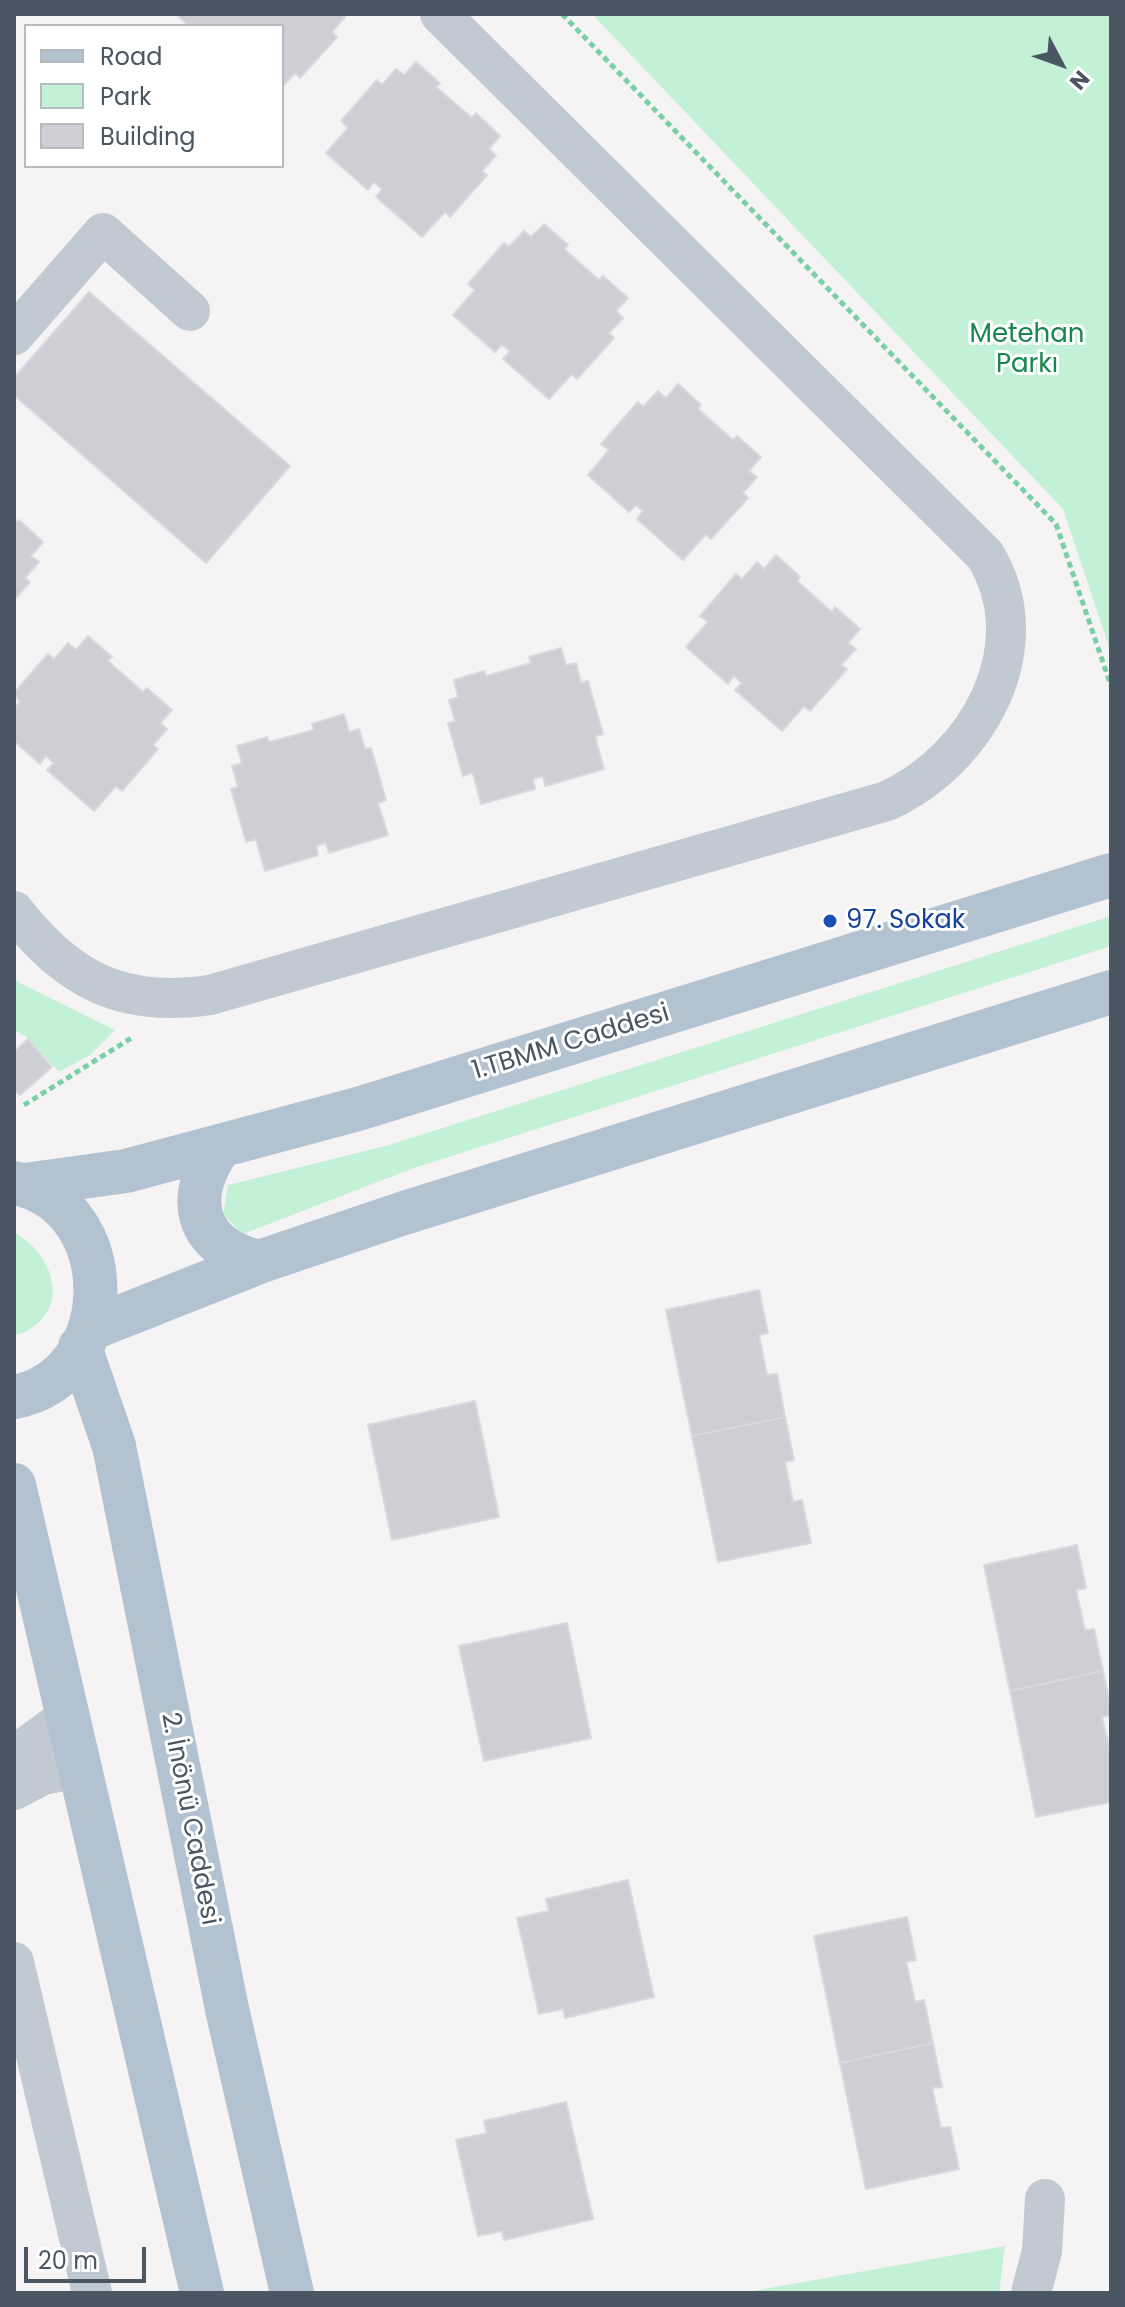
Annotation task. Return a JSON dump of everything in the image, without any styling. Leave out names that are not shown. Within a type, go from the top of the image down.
[{"type":"main road","name":"1.TBMM Caddesi","points":[[20,1184],[126,1171],[358,1109],[1111,875]]},
{"type":"main road","points":[[85,1338],[259,1262],[1111,992]]},
{"type":"main road","points":[[220,1146],[201,1176],[198,1200],[203,1223],[216,1243],[236,1256],[259,1262]]},
{"type":"main road","points":[[14,1397],[49,1381],[73,1359],[85,1338],[98,1295],[94,1260],[79,1228],[56,1202],[20,1184]]},
{"type":"main road","name":"2. İnönü Caddesi","points":[[85,1338],[114,1446],[227,2009],[292,2293]]},
{"type":"main road","points":[[14,1485],[202,2293]]},
{"type":"street","points":[[14,911],[41,946],[72,970],[109,989],[147,998],[177,1000],[210,995],[887,801],[913,790],[960,748],[983,714],[998,676],[1007,636],[1004,593],[985,555],[440,14]]},
{"type":"street","points":[[14,335],[103,233],[190,311]]},
{"type":"street","points":[[14,1756],[68,1716]]},
{"type":"street","points":[[14,1790],[42,1775],[80,1768]]},
{"type":"street","points":[[14,1962],[92,2293]]},
{"type":"street","points":[[1031,2293],[1042,2251],[1045,2199]]},
{"type":"path","points":[[562,14],[1056,524],[1111,686]]},
{"type":"path","points":[[24,1105],[133,1037],[147,998]]},
{"type":"green space","name":"Metehan Parkı","points":[[592,14],[1111,14],[1111,653],[1063,509]]},
{"type":"green space","points":[[1111,916],[1111,946],[411,1169],[243,1234],[223,1215],[228,1185],[389,1145]]},
{"type":"green space","points":[[14,977],[18,982],[115,1030],[90,1055],[59,1072],[27,1037],[14,1030]]},
{"type":"green space","points":[[14,1232],[41,1257],[53,1287],[45,1316],[14,1336]]},
{"type":"green space","points":[[1005,2246],[999,2293],[742,2293]]},
{"type":"building","points":[[176,14],[342,14],[345,17],[332,32],[337,37],[300,78],[295,73],[284,85],[284,24],[187,24]]},
{"type":"building","points":[[416,62],[440,83],[436,87],[472,118],[476,113],[500,136],[489,149],[496,155],[482,171],[487,175],[450,217],[445,212],[422,237],[376,197],[382,189],[374,182],[368,190],[326,153],[348,128],[341,121],[377,80],[382,85],[396,69],[404,75]]},
{"type":"building","points":[[544,224],[568,245],[564,249],[599,280],[603,276],[628,298],[616,311],[623,318],[609,333],[614,338],[577,379],[572,374],[549,399],[503,359],[510,351],[502,345],[495,352],[453,315],[475,290],[468,284],[504,243],[509,247],[524,231],[531,237]]},
{"type":"building","points":[[89,292],[290,466],[206,563],[14,395],[14,378]]},
{"type":"building","points":[[678,384],[701,405],[698,409],[733,440],[737,436],[761,457],[749,471],[757,477],[743,493],[748,498],[711,539],[706,534],[683,560],[637,519],[643,511],[636,505],[629,512],[588,475],[609,450],[601,444],[638,402],[643,407],[658,391],[666,398]]},
{"type":"building","points":[[19,520],[43,542],[31,556],[39,562],[25,578],[30,582],[14,600],[14,524]]},
{"type":"building","points":[[776,555],[800,577],[797,581],[832,612],[835,607],[860,629],[848,643],[856,649],[841,665],[847,669],[810,711],[804,706],[782,731],[735,690],[742,683],[734,676],[728,684],[686,647],[708,622],[700,616],[736,574],[742,579],[757,562],[764,569]]},
{"type":"building","points":[[88,636],[112,657],[108,661],[143,692],[147,688],[172,710],[160,723],[167,729],[153,745],[158,749],[122,791],[116,786],[94,811],[47,770],[54,763],[46,756],[40,764],[14,741],[14,708],[20,702],[14,693],[48,654],[54,659],[68,643],[76,650]]},
{"type":"building","points":[[561,648],[566,665],[576,663],[581,683],[588,681],[603,734],[595,736],[604,769],[545,786],[543,776],[533,779],[535,789],[481,804],[473,773],[463,776],[448,723],[455,721],[449,700],[458,697],[454,680],[484,671],[486,676],[531,663],[529,657]]},
{"type":"building","points":[[344,714],[349,732],[359,729],[365,749],[371,748],[386,800],[378,803],[388,835],[329,853],[326,843],[316,846],[318,855],[265,871],[256,839],[246,842],[231,789],[238,787],[232,766],[242,763],[237,746],[267,737],[269,742],[314,730],[312,724]]},
{"type":"building","points":[[28,1039],[52,1067],[20,1095],[14,1089],[14,1052]]},
{"type":"building","points":[[759,1290],[768,1333],[759,1335],[767,1375],[777,1374],[785,1417],[692,1436],[666,1310]]},
{"type":"building","points":[[475,1401],[499,1517],[392,1540],[368,1425]]},
{"type":"building","points":[[785,1417],[794,1460],[785,1462],[793,1502],[802,1500],[811,1543],[718,1562],[692,1436]]},
{"type":"building","points":[[1077,1545],[1086,1588],[1076,1590],[1085,1630],[1094,1629],[1103,1671],[1010,1691],[984,1565]]},
{"type":"building","points":[[567,1623],[591,1738],[484,1761],[459,1646]]},
{"type":"building","points":[[1103,1671],[1111,1710],[1111,1715],[1102,1717],[1111,1756],[1111,1802],[1036,1817],[1010,1691]]},
{"type":"building","points":[[628,1880],[654,1997],[565,2018],[563,2009],[539,2014],[517,1918],[549,1911],[546,1899]]},
{"type":"building","points":[[907,1917],[916,1960],[906,1962],[915,2002],[924,2000],[933,2043],[840,2063],[814,1936]]},
{"type":"building","points":[[933,2043],[942,2087],[932,2088],[941,2128],[950,2127],[959,2169],[866,2189],[840,2063]]},
{"type":"building","points":[[566,2102],[593,2219],[504,2240],[502,2231],[478,2236],[456,2140],[487,2133],[484,2121]]},
{"type":"place","name":"97. Sokak","points":[[830,921]]}]
